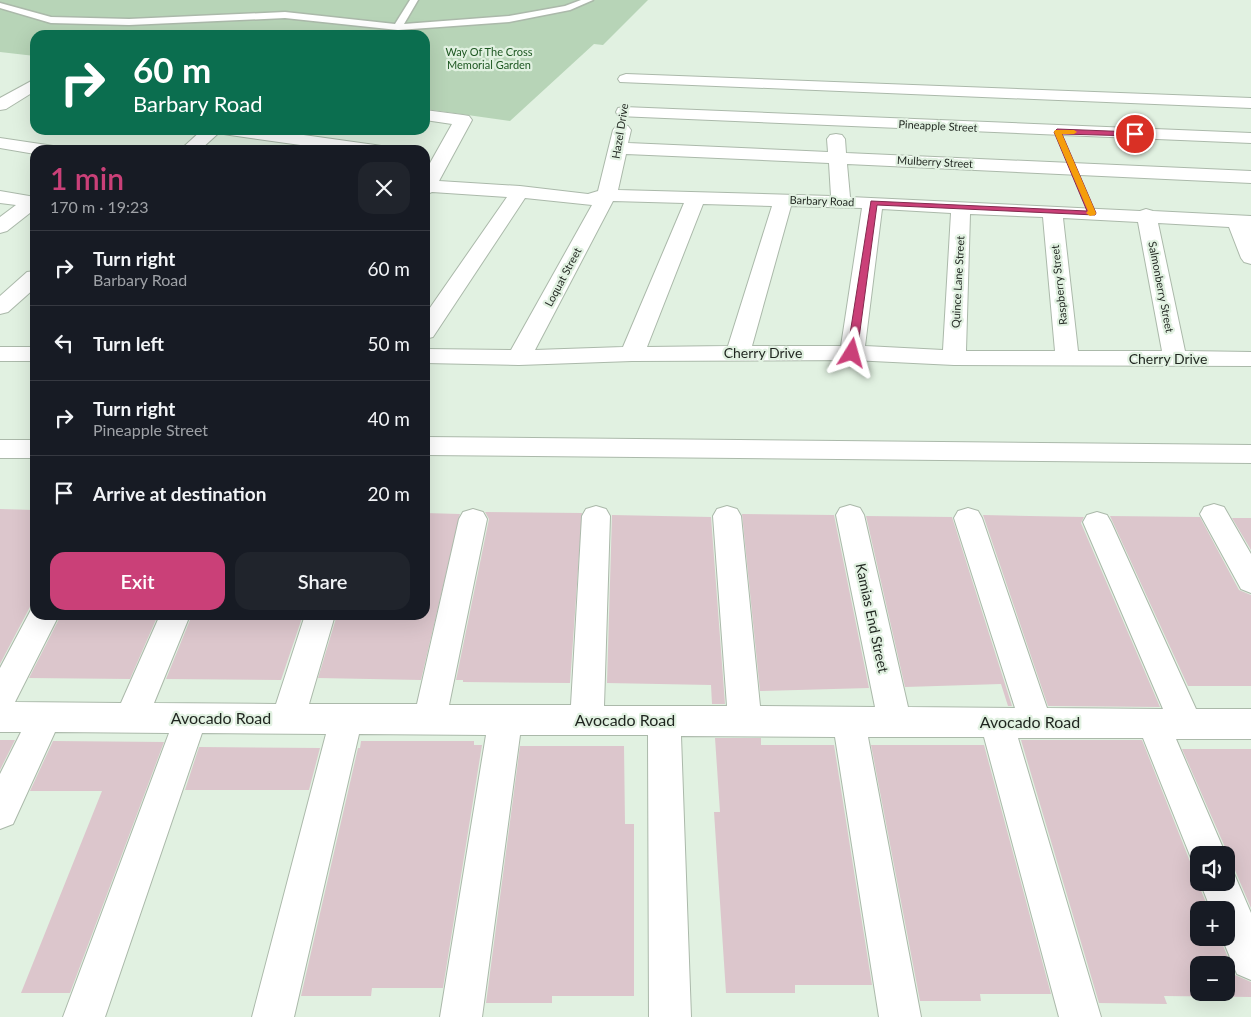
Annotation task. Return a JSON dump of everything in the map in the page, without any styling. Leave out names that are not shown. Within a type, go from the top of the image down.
[{"type":"street","name":"Hazel Drive","points":[[607,196],[619,148],[628,73],[833,88]]},
{"type":"street","points":[[5,102],[30,87]]},
{"type":"street","points":[[841,202],[833,88],[1251,104]]},
{"type":"street","points":[[1040,96],[1086,199]]},
{"type":"street","points":[[5,102],[30,102]]},
{"type":"street","name":"Pineapple Street","points":[[624,112],[835,121],[1066,151],[1251,138]]},
{"type":"street","points":[[430,116],[463,120],[433,158],[430,170]]},
{"type":"street","points":[[195,145],[207,135]]},
{"type":"street","points":[[266,135],[339,145]]},
{"type":"street","points":[[0,142],[30,147]]},
{"type":"street","name":"Mulberry Street","points":[[619,148],[838,157],[1066,151],[1251,177]]},
{"type":"street","name":"Barbary Road","points":[[430,187],[520,192],[588,200],[607,196],[783,200],[1052,212],[1086,199],[1146,216],[1244,221]]},
{"type":"street","points":[[430,325],[520,192]]},
{"type":"street","name":"Loquat Street","points":[[520,358],[607,196]]},
{"type":"street","points":[[0,197],[30,202]]},
{"type":"street","points":[[632,354],[696,198]]},
{"type":"street","points":[[738,353],[783,200]]},
{"type":"street","points":[[852,353],[874,203]]},
{"type":"street","points":[[0,228],[30,205]]},
{"type":"street","name":"Quince Lane Street","points":[[954,358],[961,207]]},
{"type":"street","name":"Raspberry Street","points":[[1052,212],[1067,358]]},
{"type":"street","name":"Salmonberry Street","points":[[1146,216],[1175,359]]},
{"type":"street","points":[[1244,221],[1251,258]]},
{"type":"street","points":[[0,306],[30,281]]},
{"type":"street","name":"Cherry Drive","points":[[430,356],[520,358],[632,354],[852,353],[954,358],[1251,360]]},
{"type":"street","points":[[0,354],[30,354]]},
{"type":"street","points":[[430,446],[1251,454]]},
{"type":"street","points":[[0,449],[30,449]]},
{"type":"street","points":[[1214,514],[1244,553],[1251,581]]},
{"type":"street","name":"Kamias End Street","points":[[850,515],[895,722]]},
{"type":"street","points":[[587,720],[596,516]]},
{"type":"street","points":[[727,516],[745,721]]},
{"type":"street","points":[[968,518],[1036,722]]},
{"type":"street","points":[[430,719],[473,519]]},
{"type":"street","points":[[1097,522],[1170,723],[1205,846]]},
{"type":"street","points":[[0,700],[41,620]]},
{"type":"street","points":[[132,718],[173,620]]},
{"type":"street","points":[[288,718],[318,620]]},
{"type":"street","name":"Avocado Road","points":[[0,717],[1251,724]]},
{"type":"street","points":[[0,812],[46,717]]},
{"type":"street","points":[[84,1017],[191,718]]},
{"type":"street","points":[[273,1017],[346,718]]},
{"type":"street","points":[[461,1017],[504,720]]},
{"type":"street","points":[[664,720],[670,1017]]},
{"type":"street","points":[[849,722],[900,1017]]},
{"type":"street","points":[[997,722],[1080,1017]]},
{"type":"street","points":[[1223,891],[1251,960]]},
{"type":"lane","points":[[0,4],[10,0]]},
{"type":"lane","points":[[398,27],[414,0]]},
{"type":"lane","points":[[0,4],[51,20],[129,22],[285,15],[398,27],[509,20],[567,8],[589,0]]},
{"type":"green space","name":"Way Of The Cross Memorial Garden","points":[[0,0],[648,0],[603,45],[594,44],[510,121],[430,110],[430,30],[30,30],[30,55],[0,52]]},
{"type":"building","points":[[0,509],[30,510],[30,607],[0,664]]},
{"type":"building","points":[[485,512],[582,513],[570,683],[463,682],[463,680],[456,680],[489,519]]},
{"type":"building","points":[[430,513],[460,514],[421,680],[318,678],[335,620],[430,620]]},
{"type":"building","points":[[742,514],[834,515],[869,688],[760,691]]},
{"type":"building","points":[[612,515],[711,517],[725,704],[712,704],[711,685],[607,683]]},
{"type":"building","points":[[983,515],[1084,517],[1081,523],[1160,707],[1048,706]]},
{"type":"building","points":[[866,516],[952,517],[1012,706],[1008,706],[1001,684],[905,687]]},
{"type":"building","points":[[1110,516],[1200,517],[1239,590],[1251,595],[1251,686],[1188,686]]},
{"type":"building","points":[[1232,518],[1251,518],[1251,550]]},
{"type":"building","points":[[58,620],[156,620],[130,679],[29,678]]},
{"type":"building","points":[[190,620],[301,620],[281,680],[166,679]]},
{"type":"building","points":[[715,738],[761,738],[761,745],[834,745],[872,985],[795,985],[795,993],[726,993],[714,812],[720,812]]},
{"type":"building","points":[[0,740],[15,740],[0,770]]},
{"type":"building","points":[[1021,740],[1142,740],[1190,861],[1190,891],[1201,891],[1205,901],[1190,901],[1190,946],[1223,946],[1227,956],[1190,956],[1190,996],[1164,996],[1167,1004],[1099,1003]]},
{"type":"building","points":[[53,741],[164,742],[70,993],[21,993],[102,791],[30,791]]},
{"type":"building","points":[[361,741],[474,741],[474,745],[482,745],[443,988],[372,988],[371,996],[301,996],[358,748],[360,748]]},
{"type":"building","points":[[871,745],[984,745],[1051,994],[980,994],[981,1001],[920,1001]]},
{"type":"building","points":[[520,746],[624,746],[625,824],[634,824],[634,996],[552,996],[552,1003],[486,1003]]},
{"type":"building","points":[[199,747],[320,748],[309,790],[185,790]]},
{"type":"building","points":[[1182,749],[1251,749],[1251,908],[1235,870],[1235,846],[1224,846]]},
{"type":"building","points":[[1235,975],[1251,982],[1251,997],[1235,997]]},
{"type":"slow traffic","points":[[1074,132],[1057,132],[1092,213],[1090,213]]},
{"type":"route","points":[[852,353],[874,203],[1092,213],[1057,132],[1135,134]]}]
